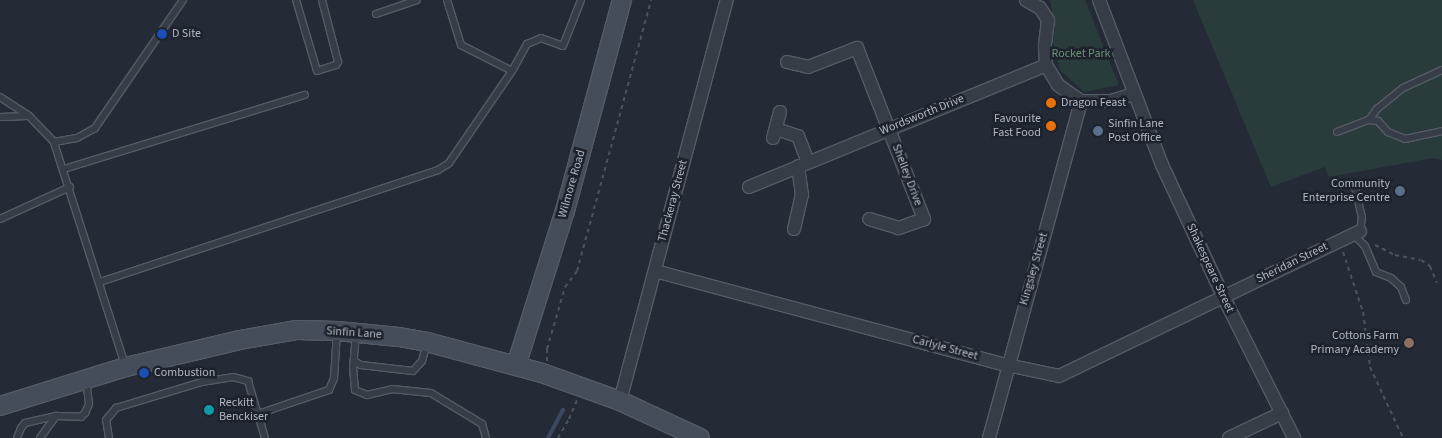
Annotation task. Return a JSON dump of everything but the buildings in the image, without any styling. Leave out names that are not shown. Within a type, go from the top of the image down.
[{"type":"street","name":"Wilmore Road","points":[[516,366],[564,211],[622,0]]},
{"type":"street","name":"Thackeray Street","points":[[620,401],[727,0]]},
{"type":"street","points":[[1026,0],[1040,8],[1048,20],[1045,46],[1046,65],[1058,85],[1081,101],[1111,101],[1134,94]]},
{"type":"street","name":"Shakespeare Street","points":[[1099,0],[1162,165],[1223,296],[1294,438]]},
{"type":"street","name":"Shelley Drive","points":[[787,62],[808,67],[857,48],[924,220],[899,228],[869,219]]},
{"type":"street","name":"Wordsworth Drive","points":[[748,187],[1046,65]]},
{"type":"street","name":"Kingsley Street","points":[[988,438],[1081,101]]},
{"type":"street","points":[[780,112],[774,134],[798,136],[803,164],[802,195],[794,229]]},
{"type":"street","name":"Sheridan Street","points":[[1223,296],[1357,232]]},
{"type":"street","name":"Carlyle Street","points":[[654,271],[1007,365],[1060,376],[1223,296]]},
{"type":"street","name":"Sinfin Lane","points":[[0,406],[126,367],[240,340],[297,330],[337,331],[428,342],[516,366],[620,401],[694,437]]},
{"type":"street","points":[[1229,438],[1282,413]]},
{"type":"lane","points":[[54,142],[77,138],[94,128],[183,0]]},
{"type":"lane","points":[[296,0],[317,71],[338,62],[322,0]]},
{"type":"lane","points":[[376,14],[417,0]]},
{"type":"lane","points":[[447,0],[461,45],[512,70]]},
{"type":"lane","points":[[100,282],[438,170],[449,163],[512,70],[527,44],[541,38],[563,46],[580,0]]},
{"type":"lane","points":[[1370,120],[1377,109],[1403,88],[1442,70]]},
{"type":"lane","points":[[64,169],[305,95]]},
{"type":"lane","points":[[0,97],[29,116],[54,142],[70,187],[126,367]]},
{"type":"lane","points":[[0,117],[29,116]]},
{"type":"lane","points":[[1337,132],[1370,120],[1378,121],[1388,132],[1405,139],[1442,131]]},
{"type":"lane","points":[[1354,183],[1362,217],[1357,232],[1376,272],[1390,278],[1401,287],[1406,300]]},
{"type":"lane","points":[[0,219],[70,187]]},
{"type":"lane","points":[[258,414],[328,390],[334,378],[337,331]]},
{"type":"lane","points":[[356,332],[353,385],[360,393],[367,395],[392,389],[431,393],[482,424],[486,438]]},
{"type":"lane","points":[[354,361],[361,365],[413,371],[422,361],[428,342]]},
{"type":"lane","points":[[109,438],[106,420],[116,408],[202,382],[233,377],[248,381],[265,438]]},
{"type":"lane","points":[[19,436],[25,423],[56,416],[81,417],[89,404],[86,378]]},
{"type":"lane","points":[[40,438],[56,416]]},
{"type":"path","points":[[542,374],[565,287],[577,271],[651,0]]},
{"type":"path","points":[[1357,232],[1395,255],[1421,260],[1430,266],[1437,283]]},
{"type":"path","points":[[1338,240],[1363,312],[1370,367],[1403,438]]},
{"type":"path","points":[[558,438],[577,400],[569,397]]},
{"type":"green space","name":"Rocket Park","points":[[1050,0],[1085,0],[1119,85],[1084,92],[1060,70],[1053,42],[1055,25]]},
{"type":"green space","points":[[1193,0],[1442,0],[1442,160],[1433,158],[1329,177],[1325,167],[1271,187]]},
{"type":"waterway","points":[[548,438],[563,410]]},
{"type":"place","name":"D Site","points":[[162,34]]},
{"type":"place","name":"Dragon Feast","points":[[1051,103]]},
{"type":"place","name":"Favourite Fast Food","points":[[1051,126]]},
{"type":"place","name":"Sinfin Lane Post Office","points":[[1098,131]]},
{"type":"place","name":"Community Enterprise Centre","points":[[1400,191]]},
{"type":"place","name":"Cottons Farm Primary Academy","points":[[1409,343]]},
{"type":"place","name":"Combustion","points":[[144,373]]},
{"type":"place","name":"Reckitt Benckiser","points":[[209,410]]}]
